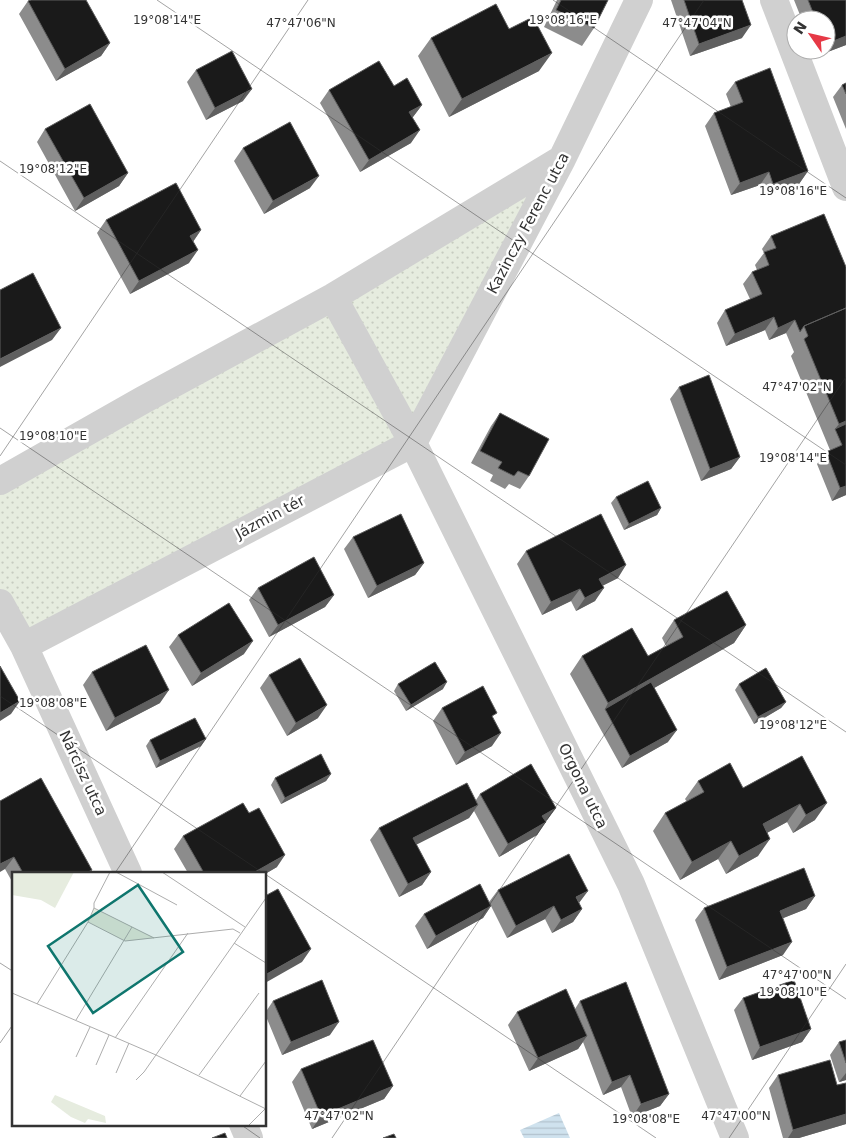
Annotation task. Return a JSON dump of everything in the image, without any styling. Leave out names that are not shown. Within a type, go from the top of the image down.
[{"type":"street","name":"Kazinczy Ferenc utca","points":[[412,443],[562,159],[639,0]]},
{"type":"street","points":[[774,0],[846,187]]},
{"type":"street","points":[[0,481],[143,400],[333,297],[562,159]]},
{"type":"street","points":[[333,297],[412,443]]},
{"type":"street","name":"Jázmin tér","points":[[24,646],[412,443]]},
{"type":"street","name":"Orgona utca","points":[[412,443],[631,884],[735,1138]]},
{"type":"street","points":[[0,603],[24,646]]},
{"type":"street","name":"Nárcisz utca","points":[[24,646],[128,872]]},
{"type":"street","points":[[244,1126],[249,1138]]},
{"type":"shaded area","points":[[562,159],[413,443],[24,646],[0,603],[0,481]]},
{"type":"water","points":[[559,1113],[570,1138],[524,1138],[520,1130]]},
{"type":"building","points":[[86,0],[110,43],[65,69],[28,1]]},
{"type":"building","points":[[561,0],[608,0],[594,28],[556,10]]},
{"type":"building","points":[[684,0],[742,0],[751,25],[699,44]]},
{"type":"building","points":[[808,0],[846,0],[846,36],[836,40],[836,10],[812,10]]},
{"type":"building","points":[[496,4],[509,29],[533,17],[552,53],[462,99],[431,38]]},
{"type":"building","points":[[232,51],[252,89],[215,108],[196,70]]},
{"type":"building","points":[[379,61],[394,86],[407,78],[422,105],[409,112],[420,130],[369,160],[329,90]]},
{"type":"building","points":[[770,68],[808,171],[773,184],[769,172],[740,183],[714,113],[743,102],[735,82]]},
{"type":"building","points":[[846,83],[846,94],[842,85]]},
{"type":"building","points":[[90,104],[128,173],[84,198],[45,129]]},
{"type":"building","points":[[290,122],[319,176],[273,201],[243,148]]},
{"type":"building","points":[[176,183],[201,230],[190,236],[198,250],[139,281],[106,220]]},
{"type":"building","points":[[824,214],[846,267],[846,308],[804,326],[800,332],[795,320],[778,328],[774,317],[735,334],[725,310],[762,294],[752,272],[769,265],[764,252],[776,248],[771,236]]},
{"type":"building","points":[[33,273],[61,328],[0,359],[0,290]]},
{"type":"building","points":[[846,308],[846,421],[839,424],[804,339],[808,336],[804,326]]},
{"type":"building","points":[[709,375],[740,457],[710,469],[679,387]]},
{"type":"building","points":[[500,413],[549,439],[529,476],[518,471],[514,476],[498,468],[502,462],[480,451]]},
{"type":"building","points":[[846,424],[846,486],[840,488],[826,452],[842,445],[835,429]]},
{"type":"building","points":[[648,481],[661,508],[629,524],[616,497]]},
{"type":"building","points":[[401,514],[424,563],[377,586],[353,537]]},
{"type":"building","points":[[601,514],[626,565],[599,579],[604,588],[585,598],[580,589],[551,602],[526,551]]},
{"type":"building","points":[[314,557],[334,595],[278,625],[258,588]]},
{"type":"building","points":[[727,591],[746,625],[608,703],[582,656],[632,628],[648,656],[683,637],[674,620]]},
{"type":"building","points":[[229,603],[253,641],[201,673],[178,635]]},
{"type":"building","points":[[146,645],[169,690],[115,718],[92,672]]},
{"type":"building","points":[[300,658],[327,705],[296,723],[269,675]]},
{"type":"building","points":[[435,662],[447,682],[411,705],[398,684]]},
{"type":"building","points":[[0,666],[20,701],[0,713]]},
{"type":"building","points":[[766,668],[786,702],[758,717],[739,684]]},
{"type":"building","points":[[651,682],[677,730],[630,756],[605,709]]},
{"type":"building","points":[[483,686],[497,713],[492,716],[501,733],[465,752],[442,708]]},
{"type":"building","points":[[195,718],[206,739],[160,761],[150,740]]},
{"type":"building","points":[[321,754],[331,774],[285,798],[275,778]]},
{"type":"building","points":[[802,756],[827,803],[806,815],[800,804],[763,824],[770,839],[739,856],[731,841],[692,862],[665,813],[704,792],[698,781],[730,763],[743,788]]},
{"type":"building","points":[[531,764],[556,808],[542,816],[546,822],[508,844],[480,794]]},
{"type":"building","points":[[41,778],[92,870],[88,872],[22,872],[14,857],[0,864],[0,801]]},
{"type":"building","points":[[467,783],[478,805],[413,838],[431,872],[408,884],[379,828]]},
{"type":"building","points":[[243,803],[249,813],[259,808],[285,855],[255,872],[203,872],[183,836]]},
{"type":"building","points":[[569,854],[588,891],[576,897],[582,909],[561,920],[554,906],[516,926],[498,890]]},
{"type":"building","points":[[804,868],[815,896],[780,911],[792,942],[727,967],[704,908]]},
{"type":"building","points":[[480,884],[491,906],[436,936],[424,914]]},
{"type":"building","points":[[278,889],[311,949],[266,974],[266,895]]},
{"type":"building","points":[[322,980],[339,1022],[291,1042],[273,1001]]},
{"type":"building","points":[[794,980],[811,1029],[760,1047],[743,998]]},
{"type":"building","points":[[626,982],[669,1094],[641,1104],[630,1075],[612,1082],[580,1001]]},
{"type":"building","points":[[566,989],[587,1036],[538,1058],[517,1012]]},
{"type":"building","points":[[373,1040],[393,1086],[321,1116],[301,1069]]},
{"type":"building","points":[[846,1040],[846,1063],[839,1042]]},
{"type":"building","points":[[830,1060],[837,1085],[846,1083],[846,1114],[793,1130],[778,1075]]},
{"type":"building","points":[[225,1133],[227,1138],[212,1138]]},
{"type":"building","points":[[394,1134],[396,1138],[383,1138]]}]
